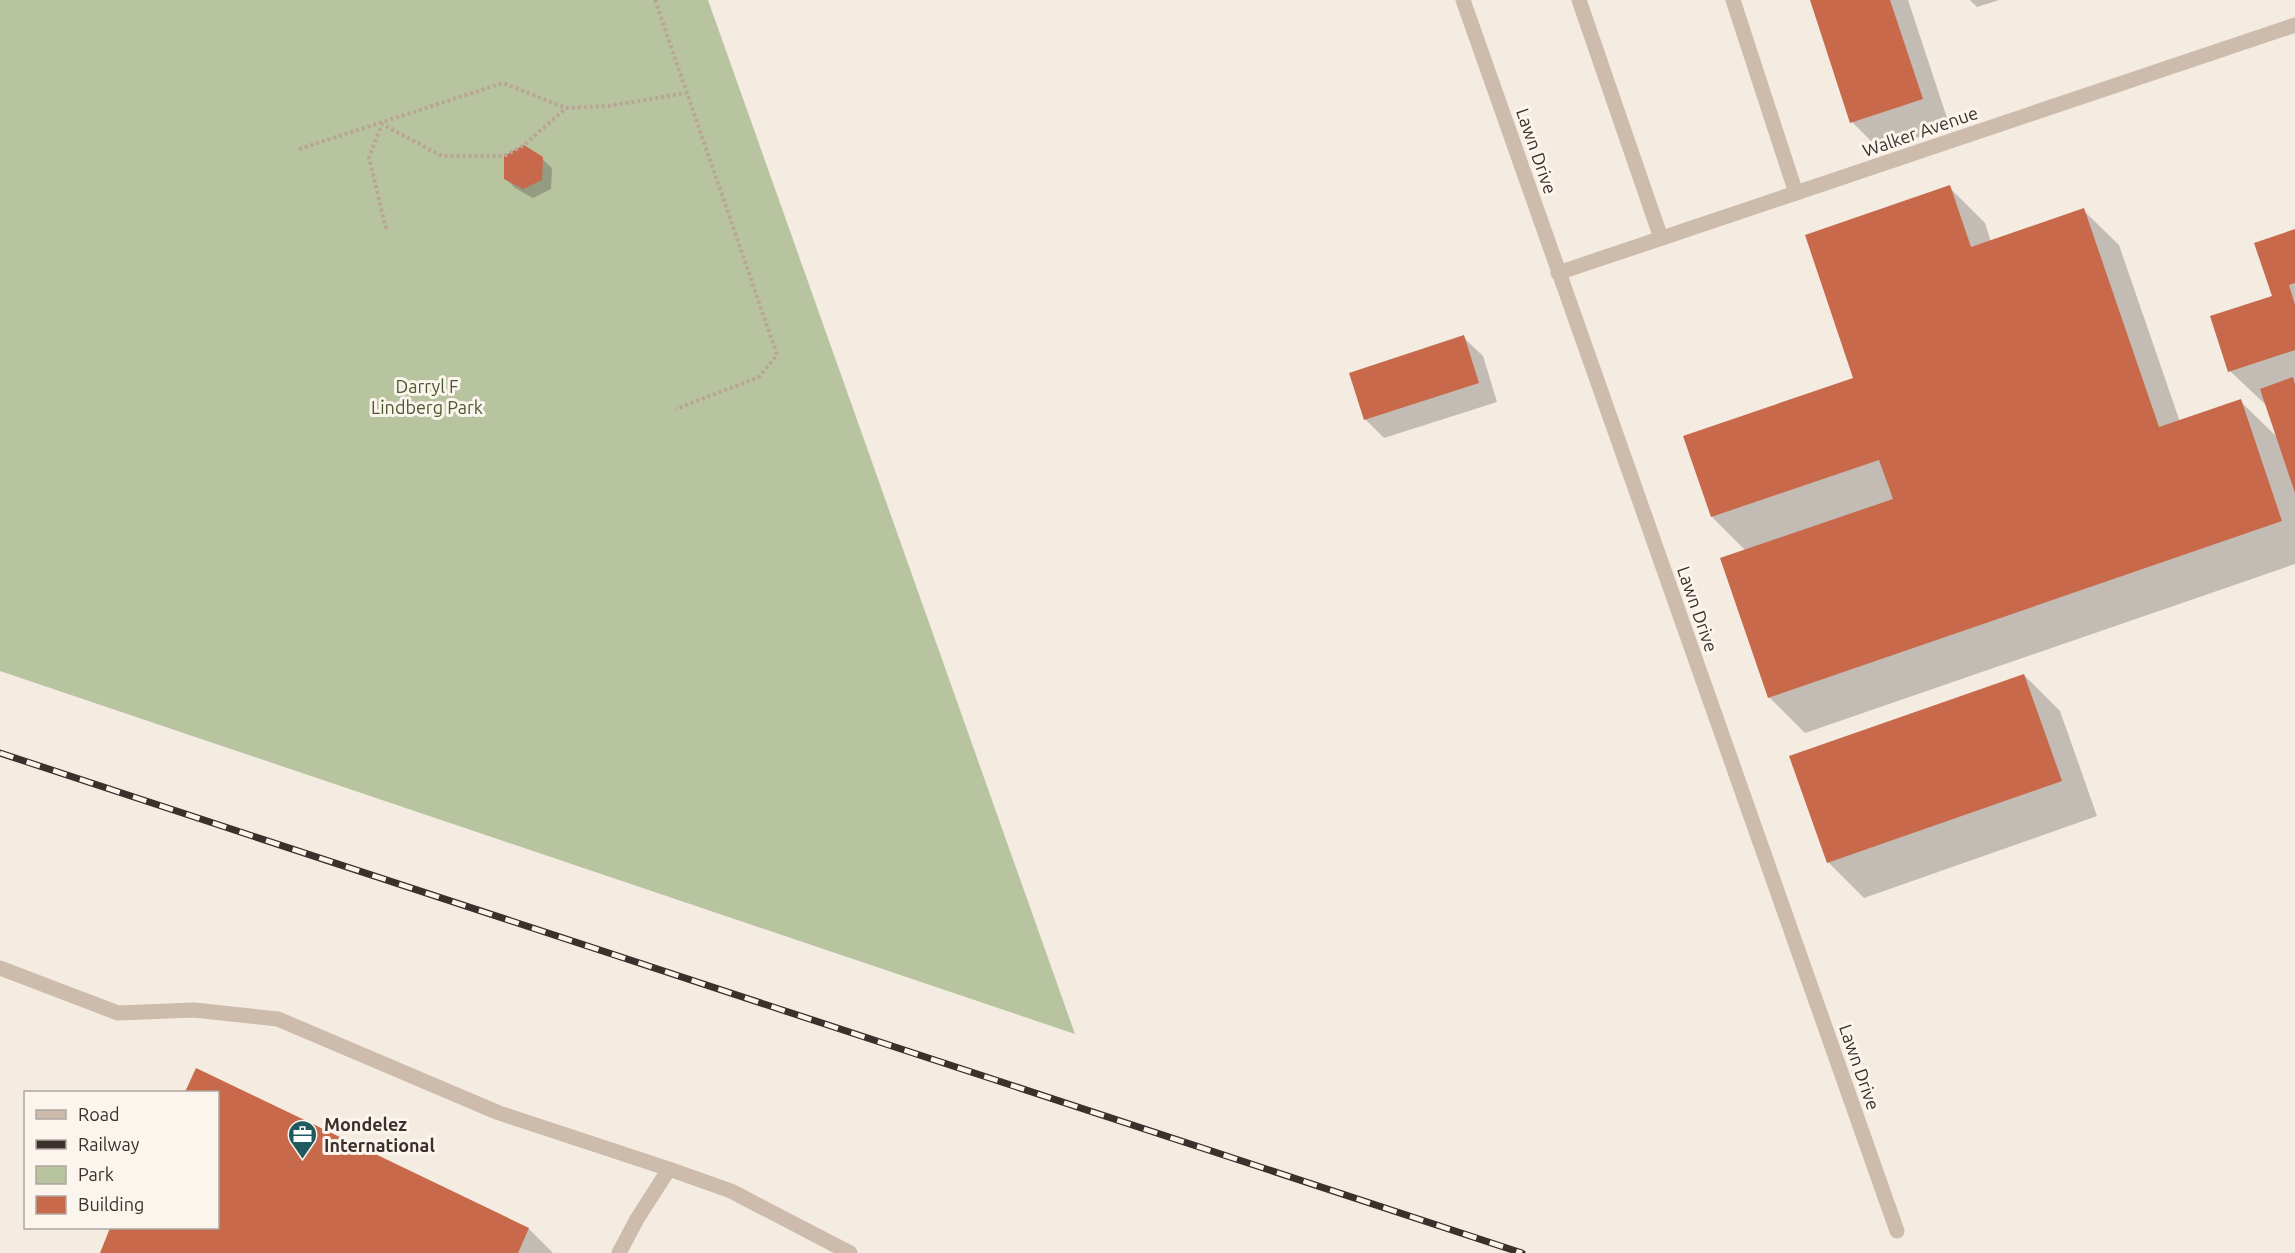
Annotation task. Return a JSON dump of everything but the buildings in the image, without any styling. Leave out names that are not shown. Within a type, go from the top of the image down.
[{"type":"street","name":"Lawn Drive","points":[[1463,0],[1897,1231]]},
{"type":"street","points":[[1579,0],[1661,238]]},
{"type":"street","points":[[1733,0],[1796,193]]},
{"type":"street","name":"Walker Avenue","points":[[1558,273],[2295,25]]},
{"type":"street","points":[[0,968],[118,1013],[194,1010],[278,1018],[499,1113],[731,1191],[850,1253]]},
{"type":"street","points":[[619,1253],[636,1219],[669,1169]]},
{"type":"path","points":[[655,0],[777,355],[759,377],[676,409]]},
{"type":"path","points":[[300,149],[502,83],[566,108],[608,106],[687,93]]},
{"type":"path","points":[[382,124],[442,156],[504,156],[524,146],[566,108]]},
{"type":"path","points":[[382,124],[369,157],[386,230]]},
{"type":"green space","name":"Darryl F Lindberg Park","points":[[0,0],[708,0],[1075,1034],[0,671]]},
{"type":"railway","points":[[0,753],[1522,1253]]},
{"type":"place","name":"Mondelez International","points":[[303,1160]]}]
